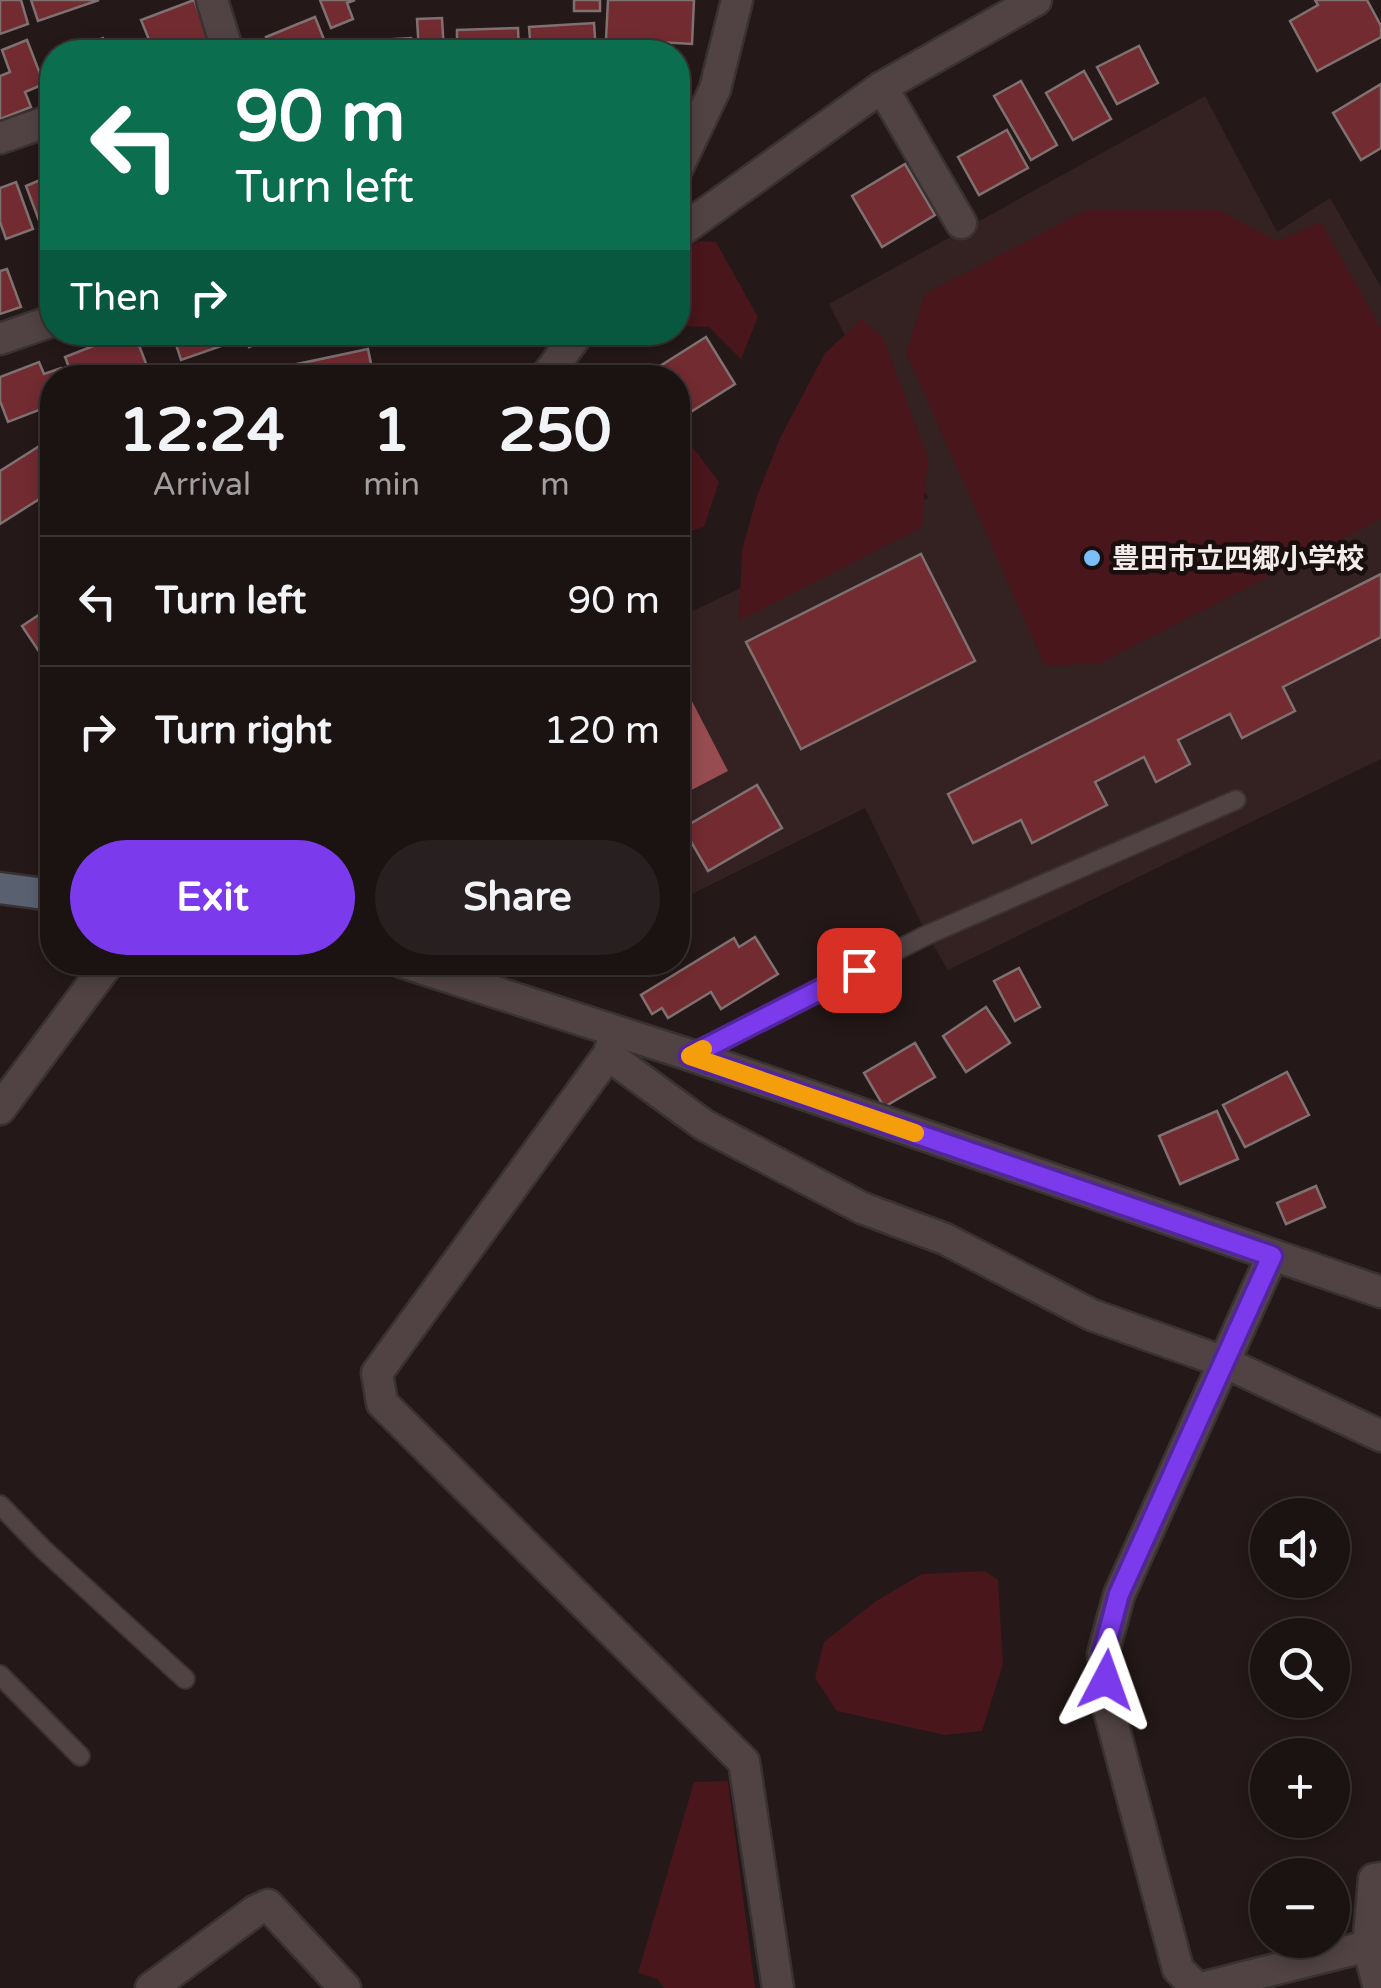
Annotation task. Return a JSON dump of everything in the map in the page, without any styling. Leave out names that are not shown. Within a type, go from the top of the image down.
[{"type":"street","points":[[212,0],[224,40]]},
{"type":"street","points":[[690,142],[715,89],[737,0]]},
{"type":"street","points":[[690,225],[882,88],[1036,0]]},
{"type":"street","points":[[882,88],[960,223]]},
{"type":"street","points":[[0,138],[40,124]]},
{"type":"street","points":[[0,338],[40,325]]},
{"type":"street","points":[[0,888],[40,893]]},
{"type":"street","points":[[0,1109],[99,975]]},
{"type":"street","points":[[435,975],[612,1044],[690,1056],[1381,1292]]},
{"type":"street","points":[[612,1044],[704,1125],[862,1208],[945,1239],[1092,1314],[1224,1362],[1381,1436]]},
{"type":"street","points":[[612,1044],[377,1373],[382,1402],[744,1762],[778,1988]]},
{"type":"street","points":[[1272,1256],[1119,1594],[1103,1654],[1108,1706],[1178,1969],[1199,1988],[1368,1946]]},
{"type":"street","points":[[1379,1988],[1368,1946],[1374,1879],[1381,1878]]},
{"type":"street","points":[[152,1988],[255,1910],[268,1905],[344,1988]]},
{"type":"lane","points":[[690,1056],[927,935],[1236,800]]},
{"type":"lane","points":[[0,1505],[185,1679]]},
{"type":"lane","points":[[0,1675],[80,1756]]},
{"type":"shaded area","name":"豊田市立四郷小学校","points":[[1205,96],[1277,232],[1330,198],[1381,287],[1381,759],[948,970],[865,808],[690,895],[690,612],[928,498],[829,304]]},
{"type":"shaded area","points":[[1086,210],[1219,210],[1277,241],[1321,222],[1381,328],[1381,519],[1100,663],[1045,666],[906,353],[925,294]]},
{"type":"shaded area","points":[[699,241],[716,242],[758,317],[741,359],[709,327],[690,326],[690,246]]},
{"type":"shaded area","points":[[862,319],[883,338],[928,458],[922,527],[739,621],[742,550],[757,496],[780,438],[825,353]]},
{"type":"shaded area","points":[[690,444],[719,482],[704,527],[690,531]]},
{"type":"shaded area","points":[[690,697],[728,771],[690,791]]},
{"type":"shaded area","points":[[985,1571],[998,1580],[1003,1664],[982,1731],[944,1735],[837,1711],[815,1678],[824,1642],[876,1601],[922,1574]]},
{"type":"shaded area","points":[[728,1781],[755,1988],[664,1988],[657,1979],[638,1973],[694,1782]]},
{"type":"building","points":[[0,0],[21,0],[28,24],[0,34]]},
{"type":"building","points":[[31,0],[99,0],[38,21]]},
{"type":"building","points":[[194,0],[210,40],[149,40],[141,20]]},
{"type":"building","points":[[320,0],[355,0],[347,3],[353,19],[331,28]]},
{"type":"building","points":[[574,0],[600,0],[600,11],[574,11]]},
{"type":"building","points":[[608,0],[694,0],[692,44],[690,40],[606,39]]},
{"type":"building","points":[[1315,0],[1367,0],[1381,26],[1381,37],[1317,71],[1290,21],[1318,5]]},
{"type":"building","points":[[315,17],[324,40],[267,40],[266,37]]},
{"type":"building","points":[[442,18],[443,40],[418,40],[417,19]]},
{"type":"building","points":[[594,23],[595,40],[530,40],[529,27]]},
{"type":"building","points":[[518,28],[518,40],[457,40],[457,30]]},
{"type":"building","points":[[27,40],[40,74],[40,86],[25,92],[31,107],[0,119],[0,76],[10,72],[2,50]]},
{"type":"building","points":[[1139,46],[1158,83],[1117,104],[1097,67]]},
{"type":"building","points":[[1084,71],[1111,119],[1073,140],[1046,93]]},
{"type":"building","points":[[1021,81],[1057,145],[1031,160],[994,96]]},
{"type":"building","points":[[1381,84],[1381,148],[1361,160],[1333,113]]},
{"type":"building","points":[[1007,130],[1028,168],[979,195],[958,157]]},
{"type":"building","points":[[905,164],[935,215],[882,247],[852,196]]},
{"type":"building","points":[[40,180],[40,223],[26,186]]},
{"type":"building","points":[[16,182],[33,229],[6,239],[0,222],[0,188]]},
{"type":"building","points":[[7,269],[21,307],[0,314],[0,271]]},
{"type":"building","points":[[706,337],[735,384],[690,412],[690,365],[662,365]]},
{"type":"building","points":[[96,345],[139,345],[147,365],[68,365],[65,357]]},
{"type":"building","points":[[176,345],[224,345],[181,360]]},
{"type":"building","points":[[368,349],[371,365],[292,365]]},
{"type":"building","points":[[39,362],[40,410],[8,422],[0,401],[0,377]]},
{"type":"building","points":[[40,446],[40,499],[0,524],[0,471]]},
{"type":"building","points":[[921,554],[975,661],[801,749],[746,642]]},
{"type":"building","points":[[1381,574],[1381,637],[1283,687],[1295,711],[1242,738],[1230,714],[1178,740],[1190,764],[1156,782],[1144,757],[1095,782],[1107,805],[1032,843],[1021,820],[973,843],[948,794]]},
{"type":"building","points":[[40,614],[40,653],[22,626]]},
{"type":"building","points":[[757,785],[782,828],[708,871],[690,840],[690,824]]},
{"type":"building","points":[[755,937],[778,974],[721,1009],[711,992],[668,1018],[662,1008],[652,1014],[641,995],[674,975],[690,975],[690,965],[734,938],[739,947]]},
{"type":"building","points":[[1019,968],[1040,1007],[1015,1021],[994,981]]},
{"type":"building","points":[[986,1007],[1010,1043],[966,1072],[943,1036]]},
{"type":"building","points":[[915,1043],[935,1077],[884,1107],[864,1073]]},
{"type":"building","points":[[1287,1072],[1309,1115],[1245,1147],[1223,1105]]},
{"type":"building","points":[[1217,1111],[1238,1159],[1180,1184],[1159,1136]]},
{"type":"building","points":[[1316,1186],[1325,1207],[1286,1224],[1277,1203]]},
{"type":"slow traffic","points":[[703,1049],[690,1056],[915,1133]]},
{"type":"place","name":"豊田市立四郷小学校","points":[[1092,558]]},
{"type":"route","points":[[859,970],[690,1056],[1272,1256],[1119,1594],[1103,1654],[1106,1680]]}]
